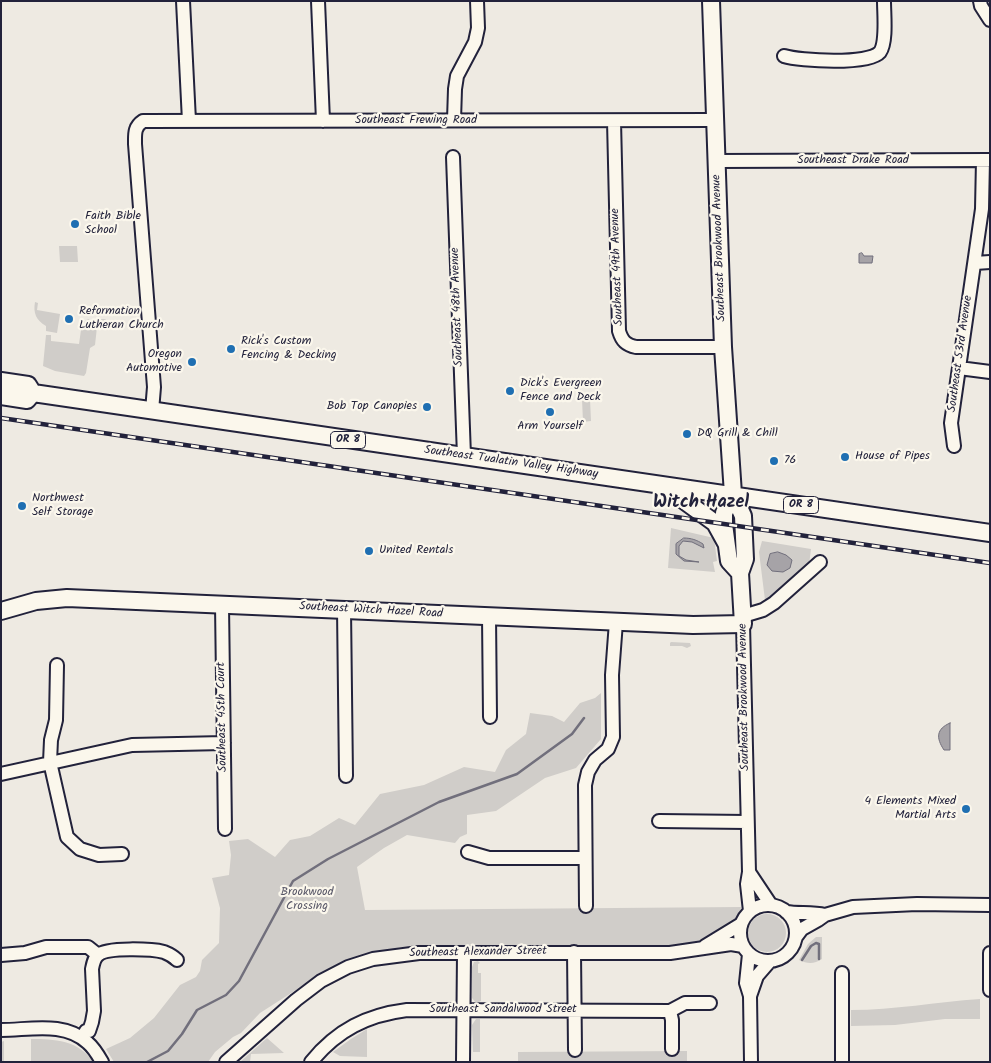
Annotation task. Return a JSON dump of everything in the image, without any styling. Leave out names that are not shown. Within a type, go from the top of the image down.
[{"type":"main road","name":"Southeast Brookwood Avenue","points":[[711,1],[723,346],[733,494],[743,516],[745,559],[740,573],[743,620]]},
{"type":"main road","name":"Southeast Tualatin Valley Highway","points":[[1,381],[28,384],[33,393]]},
{"type":"main road","name":"Southeast Tualatin Valley Highway","points":[[33,393],[990,533]]},
{"type":"main road","name":"Southeast Tualatin Valley Highway","points":[[1,396],[27,400],[33,393]]},
{"type":"main road","points":[[662,484],[715,523],[726,543]]},
{"type":"main road","name":"Southeast Brookwood Avenue","points":[[733,494],[724,513],[726,543],[729,561],[740,573]]},
{"type":"main road","name":"Southeast Witch Hazel Road","points":[[1,611],[36,600],[67,598],[693,625],[743,620]]},
{"type":"street","points":[[182,1],[189,121]]},
{"type":"street","points":[[318,1],[323,121]]},
{"type":"street","points":[[454,120],[454,90],[457,76],[475,42],[477,1]]},
{"type":"street","points":[[784,56],[800,60],[862,60],[876,55],[880,51],[884,39],[884,1]]},
{"type":"street","points":[[980,1],[990,20]]},
{"type":"street","name":"Southeast Frewing Road","points":[[152,411],[154,387],[135,144],[135,131],[143,121],[715,120]]},
{"type":"street","name":"Southeast 49th Avenue","points":[[614,121],[619,331],[621,337],[624,342],[636,347],[723,346]]},
{"type":"street","name":"Southeast 48th Avenue","points":[[453,157],[464,456]]},
{"type":"street","name":"Southeast Drake Road","points":[[716,161],[986,160]]},
{"type":"street","name":"Southeast 53rd Avenue","points":[[954,446],[951,423],[975,263],[986,160]]},
{"type":"street","points":[[975,263],[990,262]]},
{"type":"street","points":[[959,368],[990,372]]},
{"type":"street","name":"Southeast Witch Hazel Road","points":[[743,620],[774,603],[820,562]]},
{"type":"street","name":"Southeast 45th Court","points":[[222,604],[225,830]]},
{"type":"street","points":[[344,609],[346,776]]},
{"type":"street","points":[[489,616],[490,716]]},
{"type":"street","name":"Southeast Brookwood Avenue","points":[[743,620],[749,872],[746,884],[750,912]]},
{"type":"street","points":[[586,906],[584,800],[588,772],[595,760],[608,749],[613,736],[612,675],[616,622]]},
{"type":"street","points":[[57,665],[56,720],[51,740],[50,762],[67,836],[80,849],[99,855],[122,854]]},
{"type":"street","points":[[1,774],[132,745],[224,743]]},
{"type":"street","points":[[659,821],[747,822]]},
{"type":"street","points":[[468,852],[488,858],[585,858]]},
{"type":"street","points":[[749,872],[771,905],[786,912],[825,915]]},
{"type":"street","points":[[771,905],[762,906],[750,912],[741,924],[740,936],[746,950],[754,958],[770,961],[779,959],[788,952],[802,929],[825,915],[862,906],[990,905]]},
{"type":"street","points":[[786,912],[794,923],[796,937]]},
{"type":"street","name":"Southeast Alexander Street","points":[[703,948],[741,924]]},
{"type":"street","name":"Southeast Alexander Street","points":[[226,1062],[296,1000],[321,981],[348,967],[373,959],[403,954],[670,952],[731,944],[746,950]]},
{"type":"street","points":[[1,955],[25,953],[46,948],[88,947],[103,953],[155,950],[166,952],[177,960]]},
{"type":"street","points":[[746,950],[746,983],[750,996],[751,1062]]},
{"type":"street","points":[[574,952],[575,1050]]},
{"type":"street","points":[[82,1038],[89,1031],[92,1022],[93,963],[103,953]]},
{"type":"street","points":[[463,1062],[464,953]]},
{"type":"street","points":[[990,953],[990,990]]},
{"type":"street","points":[[750,996],[757,976],[770,961]]},
{"type":"street","points":[[842,972],[842,1062]]},
{"type":"street","name":"Southeast Sandalwood Street","points":[[311,1062],[324,1048],[344,1032],[364,1020],[384,1013],[407,1010],[670,1011],[685,1003],[710,1003]]},
{"type":"street","points":[[670,1011],[672,1020],[672,1049]]},
{"type":"street","points":[[1,1030],[51,1028],[67,1031],[89,1043],[102,1062]]},
{"type":"green space","points":[[59,246],[77,246],[78,262],[60,262]]},
{"type":"green space","points":[[35,302],[38,303],[37,310],[60,314],[57,333],[46,331],[46,326],[36,316],[34,310]]},
{"type":"green space","points":[[88,319],[93,322],[106,319],[104,323],[97,327],[95,345],[90,348],[84,376],[55,371],[43,366],[46,335],[51,335],[51,341],[79,344],[82,323]]},
{"type":"green space","points":[[582,399],[590,399],[591,421],[583,422]]},
{"type":"green space","points":[[671,528],[714,538],[717,561],[713,562],[715,572],[668,568]]},
{"type":"green space","points":[[762,541],[811,549],[809,565],[771,600],[765,600],[759,552]]},
{"type":"green space","points":[[671,642],[690,643],[691,646],[687,648],[670,646]]},
{"type":"green space","name":"Brookwood Crossing","points":[[601,693],[601,739],[576,768],[545,778],[496,811],[467,815],[467,834],[460,837],[455,843],[407,835],[384,848],[357,867],[365,910],[741,907],[739,918],[734,925],[703,941],[667,947],[403,947],[366,954],[327,970],[260,1013],[241,1033],[215,1052],[208,1062],[114,1062],[106,1049],[130,1038],[154,1018],[180,985],[196,977],[200,971],[202,960],[219,943],[220,908],[212,878],[229,875],[231,855],[229,841],[248,839],[275,857],[290,840],[310,836],[339,818],[355,825],[380,794],[424,785],[464,767],[495,772],[506,750],[526,734],[530,713],[552,716],[564,722],[580,703],[595,698]]},
{"type":"green space","points":[[767,914],[774,915],[780,920],[785,926],[785,940],[780,946],[774,951],[767,952],[760,951],[754,946],[749,940],[748,933],[749,926],[754,920],[760,915]]},
{"type":"green space","points":[[816,937],[822,937],[822,959],[811,963],[799,960],[808,944]]},
{"type":"green space","points":[[478,961],[480,963],[478,964],[478,973],[481,973],[481,1001],[476,1003],[472,998],[472,967],[474,962]]},
{"type":"green space","points":[[980,999],[980,1019],[945,1019],[895,1025],[851,1026],[851,1010],[883,1009]]},
{"type":"green space","points":[[476,1019],[480,1019],[480,1052],[473,1052],[472,1025]]},
{"type":"green space","points":[[367,1029],[367,1057],[340,1056],[333,1052],[351,1039]]},
{"type":"green space","points":[[267,1038],[284,1053],[251,1054],[250,1062],[240,1062]]},
{"type":"green space","points":[[31,1039],[65,1042],[81,1049],[93,1062],[1,1062],[1,1042],[4,1041],[4,1061],[31,1061]]},
{"type":"green space","points":[[687,1051],[687,1062],[518,1062],[518,1052]]},
{"type":"shaded area","points":[[862,253],[864,256],[873,256],[872,263],[859,263],[859,254]]},
{"type":"shaded area","points":[[684,538],[698,541],[703,544],[704,548],[692,542],[683,541],[679,546],[679,556],[686,560],[699,562],[684,561],[676,554],[676,544]]},
{"type":"shaded area","points":[[778,552],[792,560],[790,568],[783,572],[772,571],[767,565],[770,554]]},
{"type":"shaded area","points":[[950,723],[950,750],[944,750],[939,734],[945,725]]},
{"type":"waterway","points":[[147,1062],[168,1051],[182,1034],[197,1010],[226,995],[239,981],[293,881],[328,859],[439,802],[517,774],[572,734],[584,718]]},
{"type":"waterway","points":[[802,960],[811,946],[816,943],[819,944],[819,959]]},
{"type":"railway","points":[[1,418],[990,563]]},
{"type":"place","name":"Faith Bible School","points":[[75,224]]},
{"type":"place","name":"Reformation Lutheran Church","points":[[69,319]]},
{"type":"place","name":"Rick's Custom Fencing & Decking","points":[[231,349]]},
{"type":"place","name":"Oregon Automotive","points":[[192,362]]},
{"type":"place","name":"Dick's Evergreen Fence and Deck","points":[[510,391]]},
{"type":"place","name":"Bob Top Canopies","points":[[427,407]]},
{"type":"place","name":"Arm Yourself","points":[[550,412]]},
{"type":"place","name":"DQ Grill & Chill","points":[[687,434]]},
{"type":"place","name":"House of Pipes","points":[[845,457]]},
{"type":"place","name":"76","points":[[774,461]]},
{"type":"place","name":"Northwest Self Storage","points":[[22,506]]},
{"type":"place","name":"United Rentals","points":[[369,551]]},
{"type":"place","name":"4 Elements Mixed Martial Arts","points":[[966,809]]},
{"type":"district","name":"Witch Hazel","points":[[701,504]]}]
